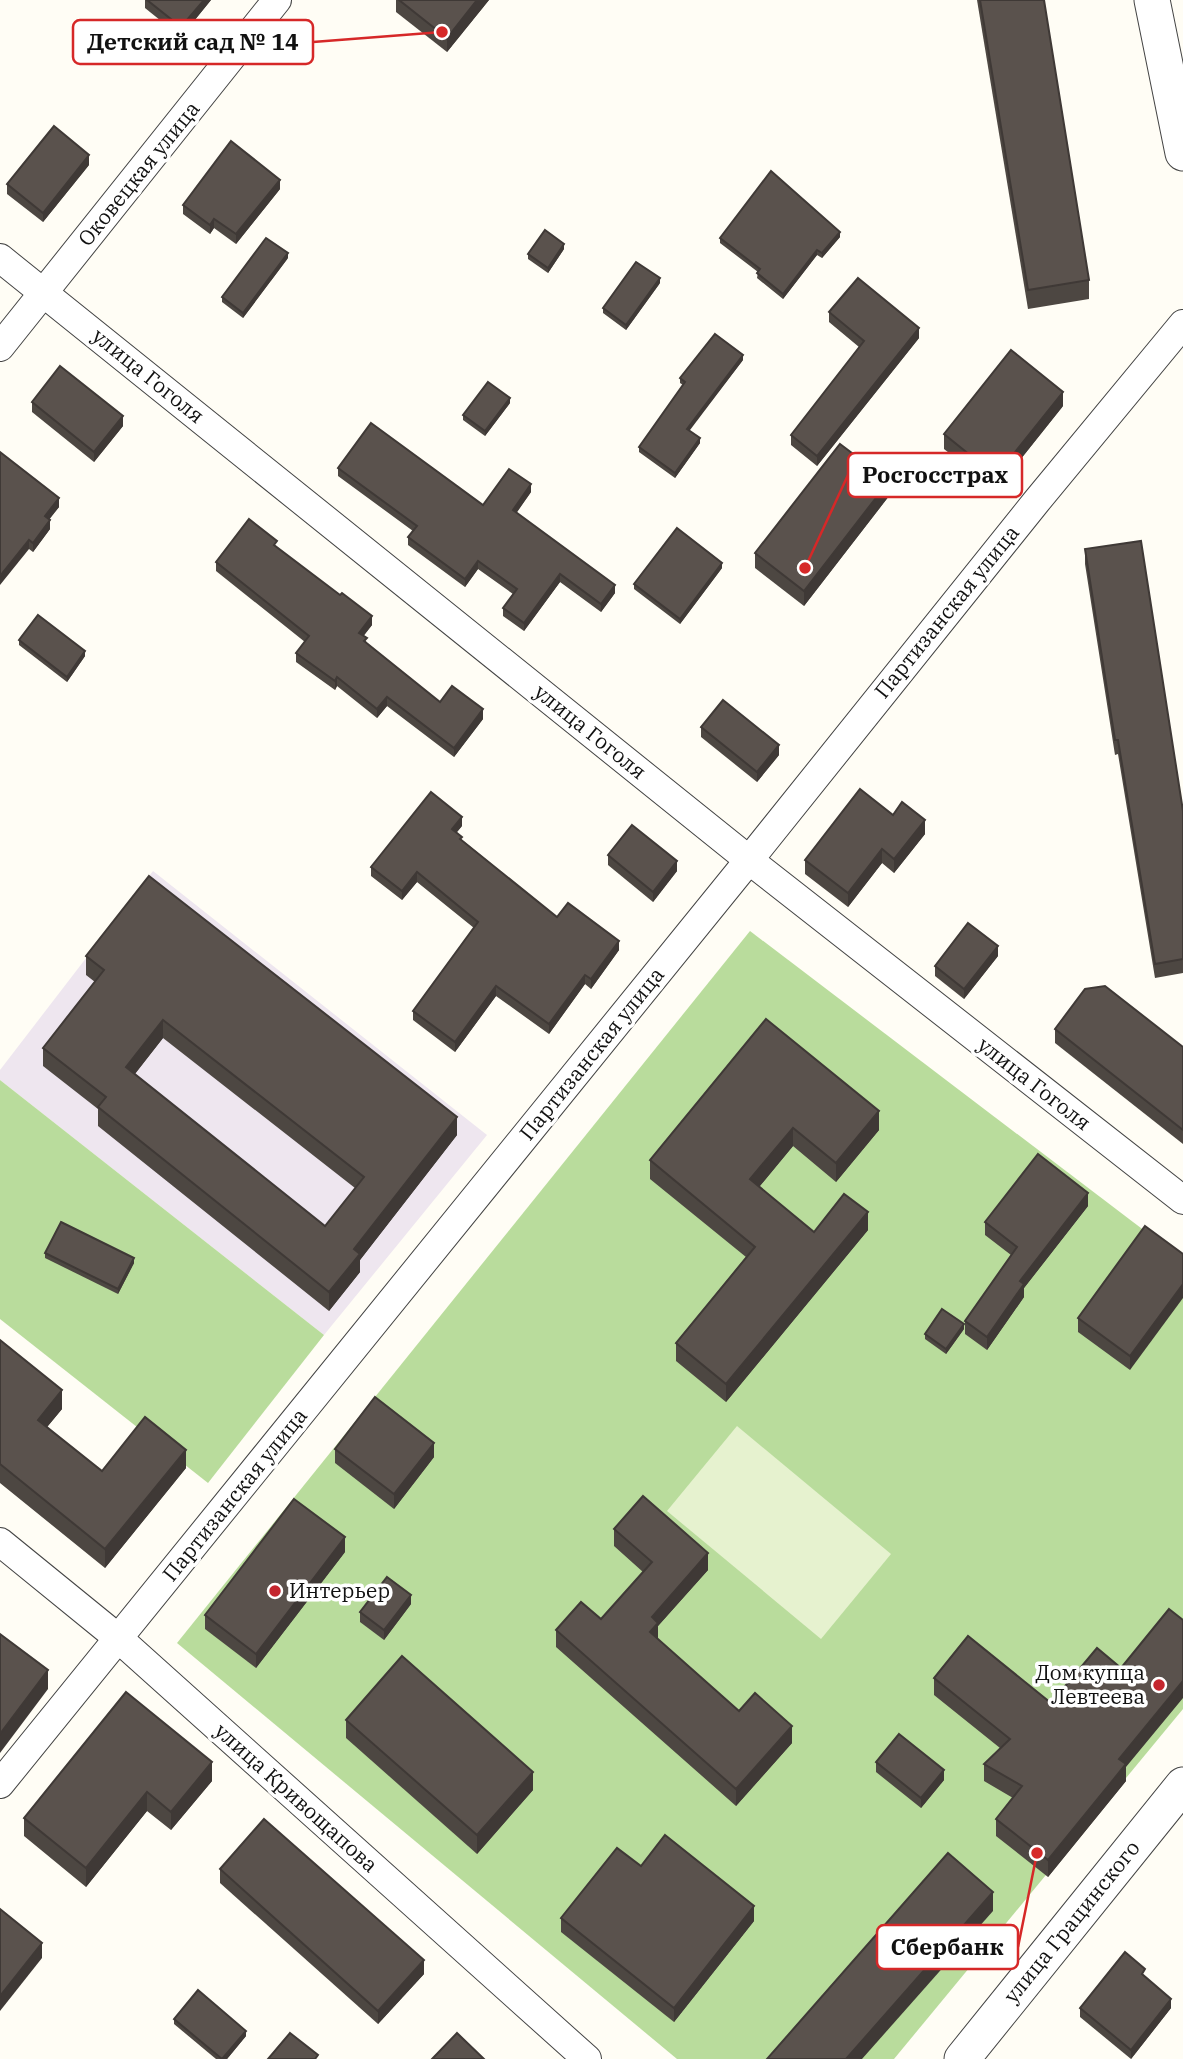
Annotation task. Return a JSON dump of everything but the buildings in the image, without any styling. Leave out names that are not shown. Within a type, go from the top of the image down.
[{"type":"street","name":"Оковецкая улица","points":[[0,348],[277,0]]},
{"type":"street","points":[[1152,0],[1183,153]]},
{"type":"street","name":"улица Гоголя","points":[[0,258],[749,860],[1183,1200]]},
{"type":"street","name":"Партизанская улица","points":[[0,1784],[1036,502],[1183,324]]},
{"type":"street","name":"улица Кривощапова","points":[[0,1542],[118,1639],[587,2059]]},
{"type":"street","name":"улица Грацинского","points":[[962,2059],[1183,1785]]},
{"type":"shaded area","points":[[153,871],[487,1135],[324,1335],[0,1080],[0,1070]]},
{"type":"green space","points":[[750,931],[1183,1260],[1183,1709],[894,2059],[677,2059],[177,1643]]},
{"type":"green space","points":[[0,1080],[324,1335],[208,1483],[0,1319]]},
{"type":"green space","points":[[737,1426],[891,1554],[821,1639],[667,1511]]},
{"type":"place","name":"Детский сад № 14","points":[[442,32]]},
{"type":"place","name":"Росгосстрах","points":[[805,568]]},
{"type":"place","name":"Интерьер","points":[[275,1591]]},
{"type":"place","name":"Дом купца Левтеева","points":[[1159,1685]]},
{"type":"place","name":"Сбербанк","points":[[1037,1853]]}]
